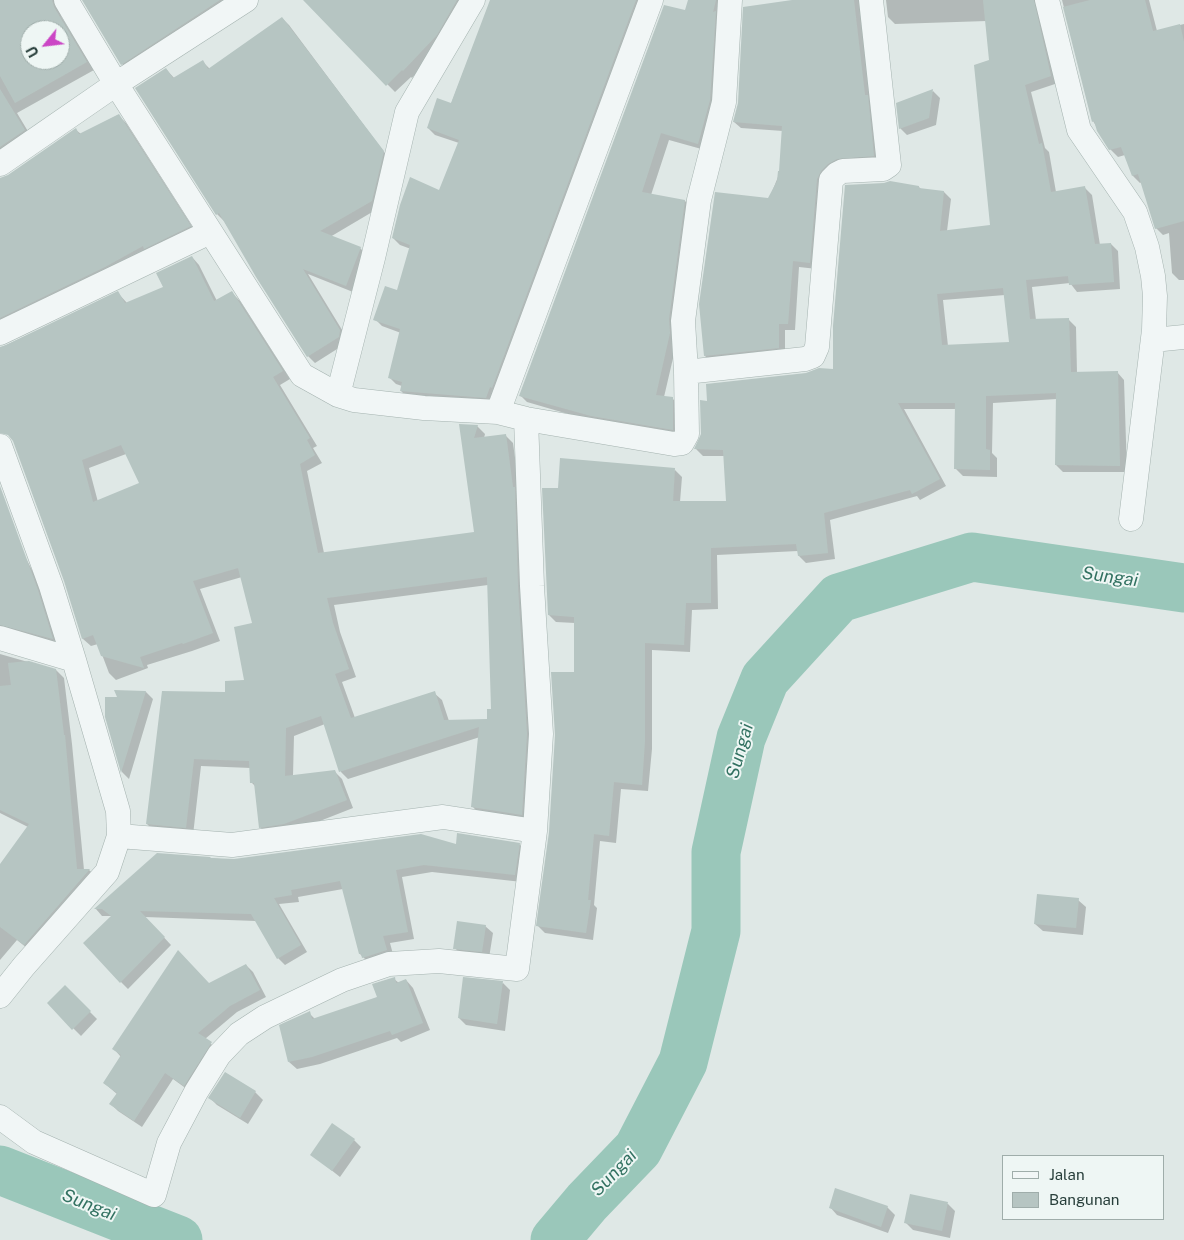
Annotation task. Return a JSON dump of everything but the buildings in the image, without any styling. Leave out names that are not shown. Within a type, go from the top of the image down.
[{"type":"street","points":[[66,0],[116,84],[302,375],[338,396],[354,400],[424,408],[498,412],[674,444],[682,443],[687,434],[686,372],[682,321],[699,200],[724,102],[730,0]]},
{"type":"street","points":[[0,164],[116,84],[246,0]]},
{"type":"street","points":[[338,396],[371,267],[407,112],[473,0]]},
{"type":"street","points":[[498,412],[651,0]]},
{"type":"street","points":[[686,372],[805,359],[813,356],[818,347],[831,180],[843,171],[884,169],[889,165],[871,0]]},
{"type":"street","points":[[1047,0],[1079,130],[1135,212],[1147,248],[1155,296],[1153,340],[1131,519]]},
{"type":"street","points":[[0,333],[210,232]]},
{"type":"street","points":[[1153,340],[1184,337]]},
{"type":"street","points":[[0,1118],[34,1142],[154,1195],[169,1143],[218,1055],[239,1034],[265,1017],[342,980],[389,964],[439,961],[517,969],[535,831],[541,734],[532,586],[526,418]]},
{"type":"street","points":[[0,446],[51,586],[74,660],[118,811],[119,836],[107,872],[0,996]]},
{"type":"street","points":[[0,638],[74,660]]},
{"type":"street","points":[[119,836],[232,844],[443,818],[535,831]]},
{"type":"waterway","name":"Sungai","points":[[555,1240],[587,1202],[638,1149],[683,1062],[716,931],[716,852],[741,738],[765,679],[839,598],[972,557],[1184,588]]},
{"type":"waterway","name":"Sungai","points":[[0,1170],[178,1240]]}]
